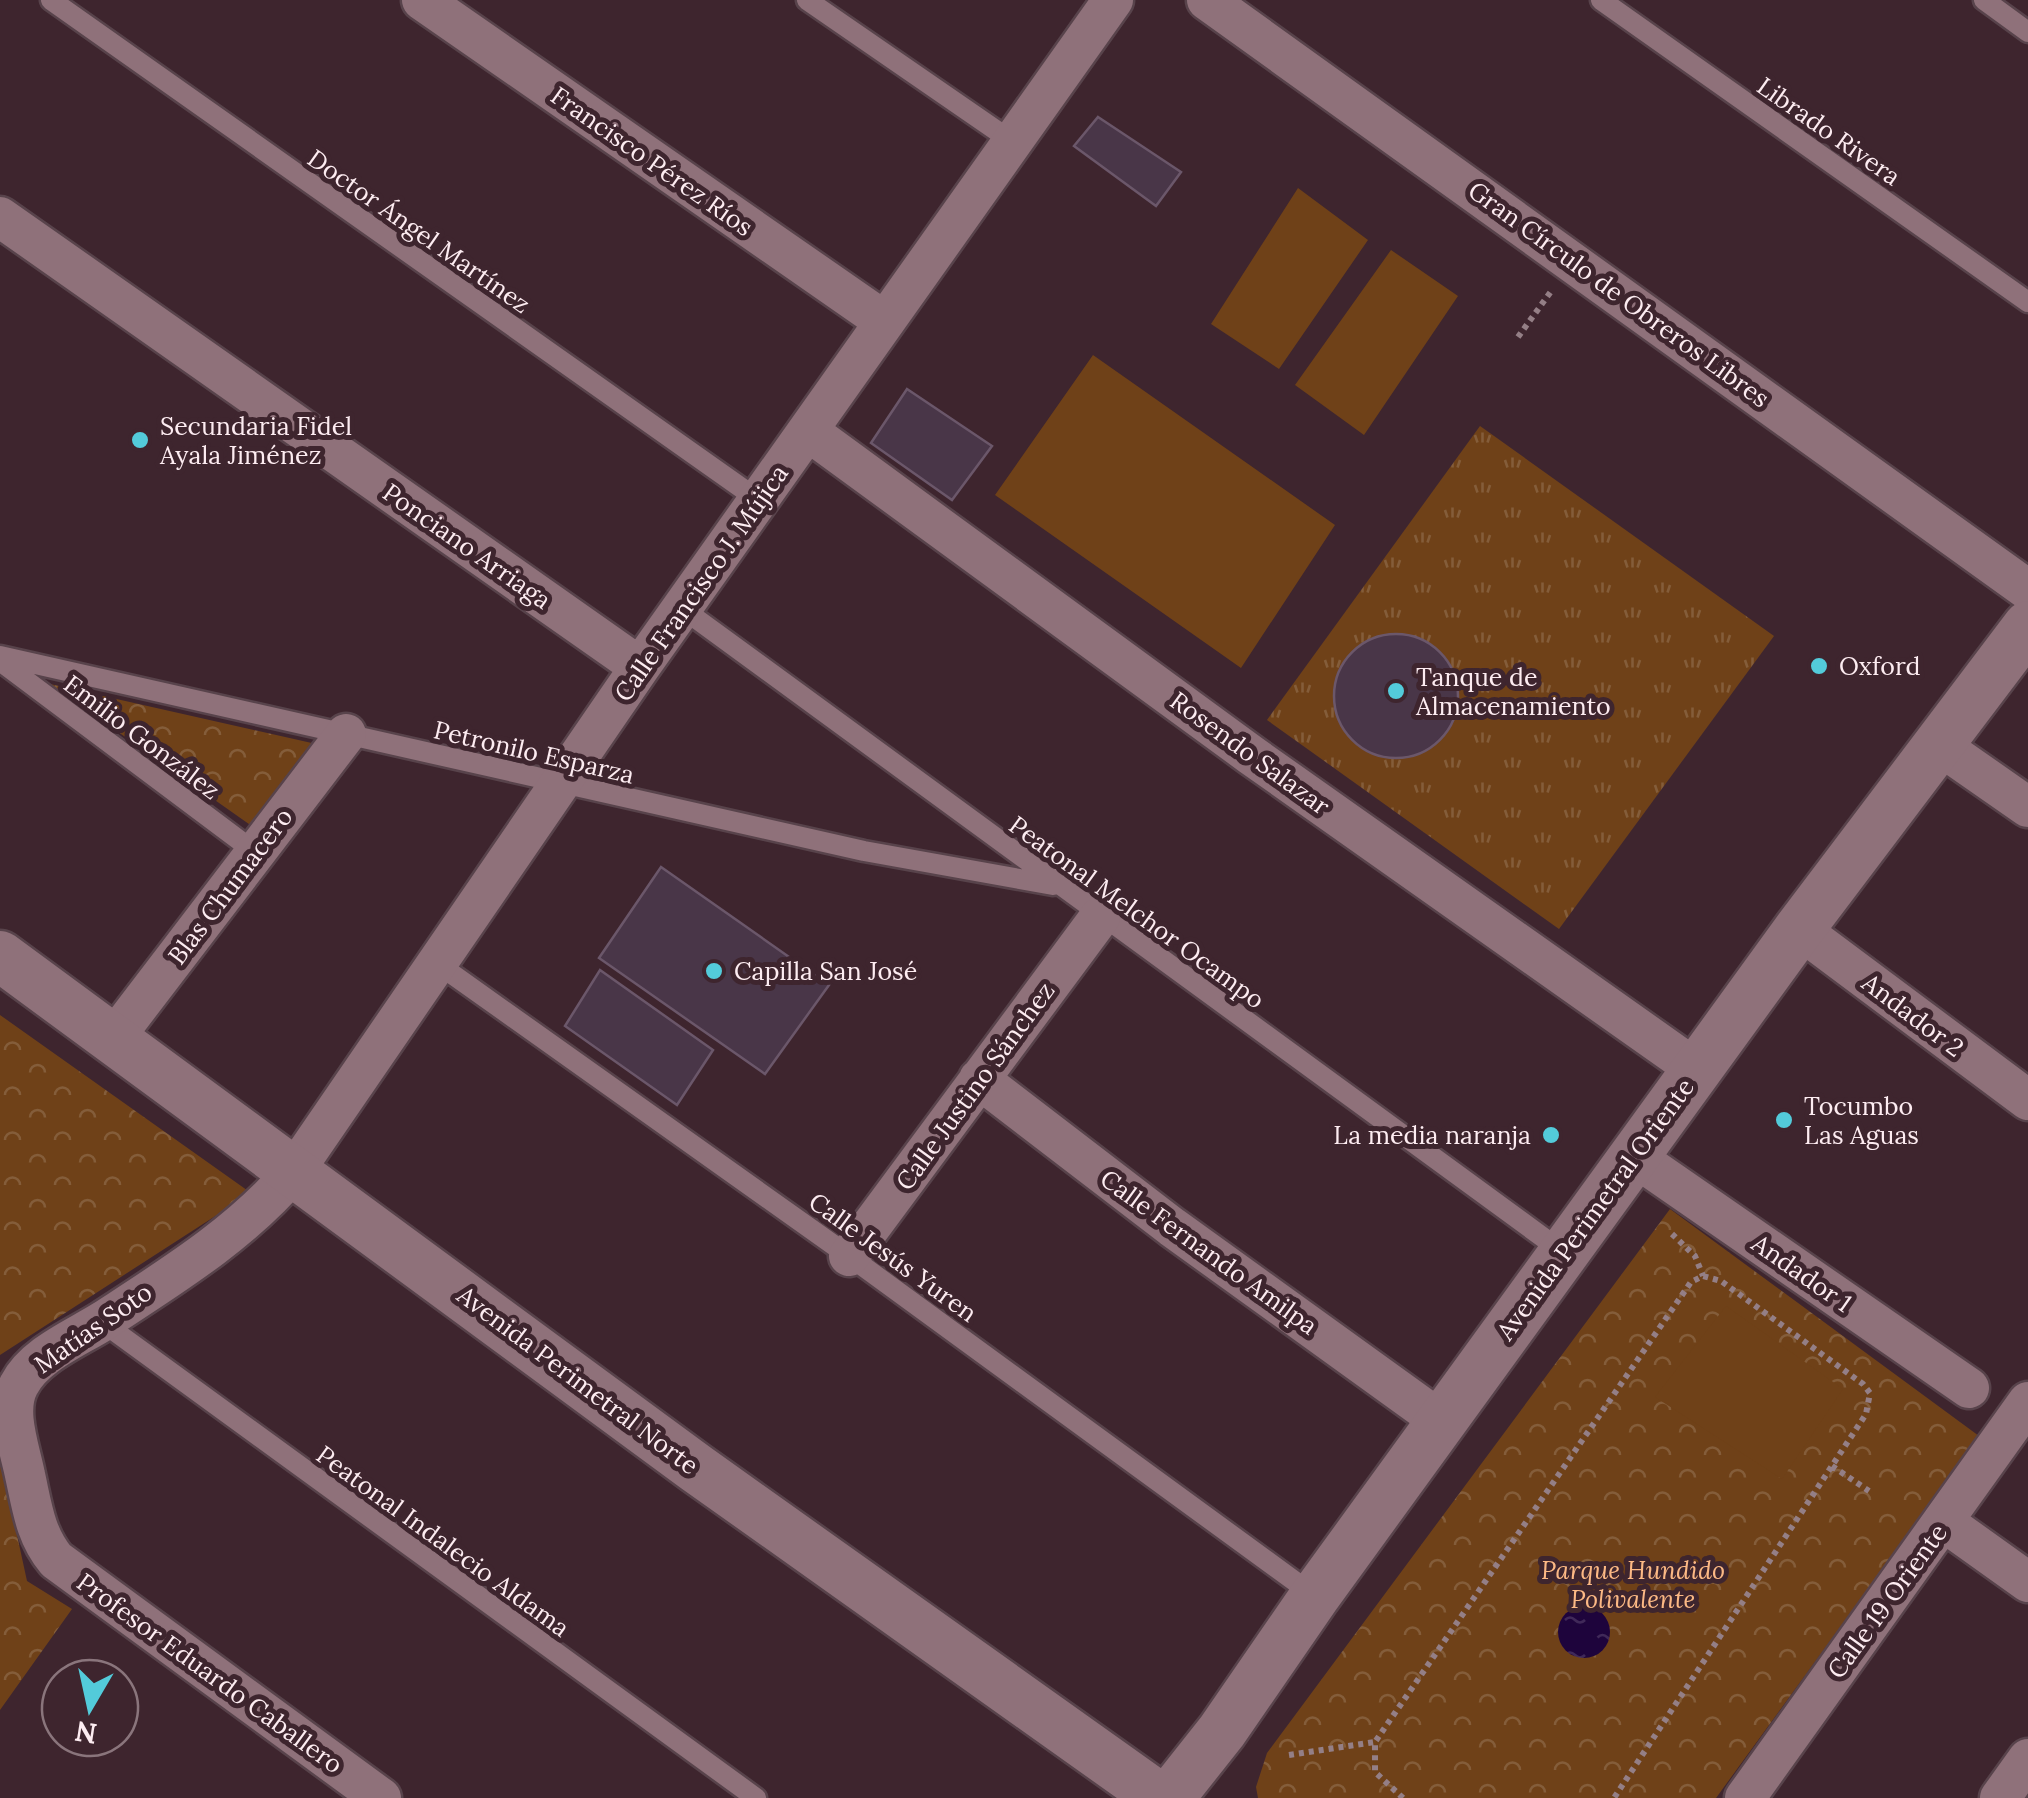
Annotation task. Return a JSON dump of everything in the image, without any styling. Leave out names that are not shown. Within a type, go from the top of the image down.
[{"type":"street","name":"Francisco Pérez Ríos","points":[[422,0],[884,321]]},
{"type":"street","name":"Calle Francisco J. Mújica","points":[[295,1170],[640,667],[1113,0]]},
{"type":"street","name":"Gran Círculo de Obreros Libres","points":[[1207,0],[2028,590]]},
{"type":"street","name":"Ponciano Arriaga","points":[[0,218],[640,667]]},
{"type":"street","name":"Rosendo Salazar","points":[[808,430],[1252,755],[1697,1070]]},
{"type":"street","name":"Avenida Perimetral Oriente","points":[[1169,1798],[1222,1732],[1562,1252],[1936,742],[2028,626]]},
{"type":"street","name":"Blas Chumacero","points":[[114,1038],[346,734]]},
{"type":"street","points":[[1936,742],[2028,806]]},
{"type":"street","name":"Calle Justino Sánchez","points":[[850,1256],[1100,917]]},
{"type":"street","name":"Andador 2","points":[[1799,930],[2028,1100]]},
{"type":"street","name":"Avenida Perimetral Norte","points":[[0,956],[696,1468],[1160,1798]]},
{"type":"street","name":"Calle Fernando Amilpa","points":[[979,1078],[1172,1227],[1441,1422]]},
{"type":"street","name":"Andador 1","points":[[1635,1157],[1969,1388]]},
{"type":"street","name":"Matías Soto","points":[[43,1545],[13,1403],[18,1385],[31,1369],[244,1224],[295,1170]]},
{"type":"street","name":"Calle 19 Oriente","points":[[1745,1798],[2028,1402]]},
{"type":"street","points":[[1944,1522],[2028,1582]]},
{"type":"street","name":"Profesor Eduardo Caballero","points":[[43,1545],[56,1560],[381,1798]]},
{"type":"street","points":[[2000,1798],[2028,1759]]},
{"type":"lane","name":"Doctor Ángel Martínez","points":[[51,0],[760,501]]},
{"type":"lane","points":[[807,0],[1013,142]]},
{"type":"lane","name":"Librado Rivera","points":[[1601,0],[2028,302]]},
{"type":"lane","points":[[1984,0],[2028,32]]},
{"type":"lane","name":"Peatonal Melchor Ocampo","points":[[683,609],[1562,1252]]},
{"type":"lane","name":"Petronilo Esparza","points":[[0,658],[864,851],[1060,886]]},
{"type":"lane","name":"Emilio González","points":[[0,658],[254,852]]},
{"type":"lane","name":"Calle Jesús Yuren","points":[[438,964],[850,1256],[1315,1596]]},
{"type":"lane","name":"Peatonal Indalecio Aldama","points":[[102,1322],[756,1798]]},
{"type":"path","points":[[1518,337],[1573,261]]},
{"type":"path","points":[[1402,1798],[1375,1772],[1375,1742],[1691,1282],[1703,1276],[1721,1281],[1863,1384],[1870,1394],[1866,1414],[1614,1798]]},
{"type":"path","points":[[1832,1466],[1868,1490]]},
{"type":"path","points":[[1289,1755],[1375,1742]]},
{"type":"green space","points":[[1298,188],[1368,240],[1279,369],[1211,324]]},
{"type":"green space","points":[[1391,250],[1458,296],[1364,435],[1295,385]]},
{"type":"green space","points":[[1093,355],[1335,525],[1241,668],[995,495]]},
{"type":"green space","points":[[1480,426],[1774,636],[1559,929],[1267,720]]},
{"type":"green space","points":[[50,684],[325,746],[259,831]]},
{"type":"green space","points":[[0,1015],[251,1193],[0,1355]]},
{"type":"green space","name":"Parque Hundido Polivalente","points":[[1670,1209],[1979,1436],[1716,1798],[1258,1798],[1256,1787],[1267,1753]]},
{"type":"green space","points":[[1726,1306],[1843,1389],[1782,1479],[1655,1397]]},
{"type":"green space","points":[[0,1457],[27,1581],[72,1609],[0,1710]]},
{"type":"water","points":[[1584,1606],[1603,1613],[1610,1632],[1603,1651],[1584,1658],[1565,1651],[1558,1632],[1565,1613]]},
{"type":"building","points":[[1098,117],[1181,172],[1156,206],[1074,146]]},
{"type":"building","points":[[907,389],[992,446],[952,500],[871,443]]},
{"type":"building","name":"Tanque de Almacenamiento","points":[[1396,634],[1420,639],[1440,652],[1453,672],[1458,696],[1453,720],[1440,740],[1420,753],[1396,758],[1372,753],[1352,740],[1339,720],[1334,696],[1339,672],[1352,652],[1372,639]]},
{"type":"building","name":"Capilla San José","points":[[661,867],[829,985],[765,1074],[599,958]]},
{"type":"building","points":[[600,970],[713,1050],[677,1105],[565,1026]]},
{"type":"place","name":"Secundaria Fidel Ayala Jiménez","points":[[140,440]]},
{"type":"place","name":"Oxford","points":[[1819,666]]},
{"type":"place","name":"Tanque de Almacenamiento","points":[[1396,691]]},
{"type":"place","name":"Capilla San José","points":[[714,971]]},
{"type":"place","name":"Tocumbo Las Aguas","points":[[1784,1120]]},
{"type":"place","name":"La media naranja","points":[[1551,1135]]}]
